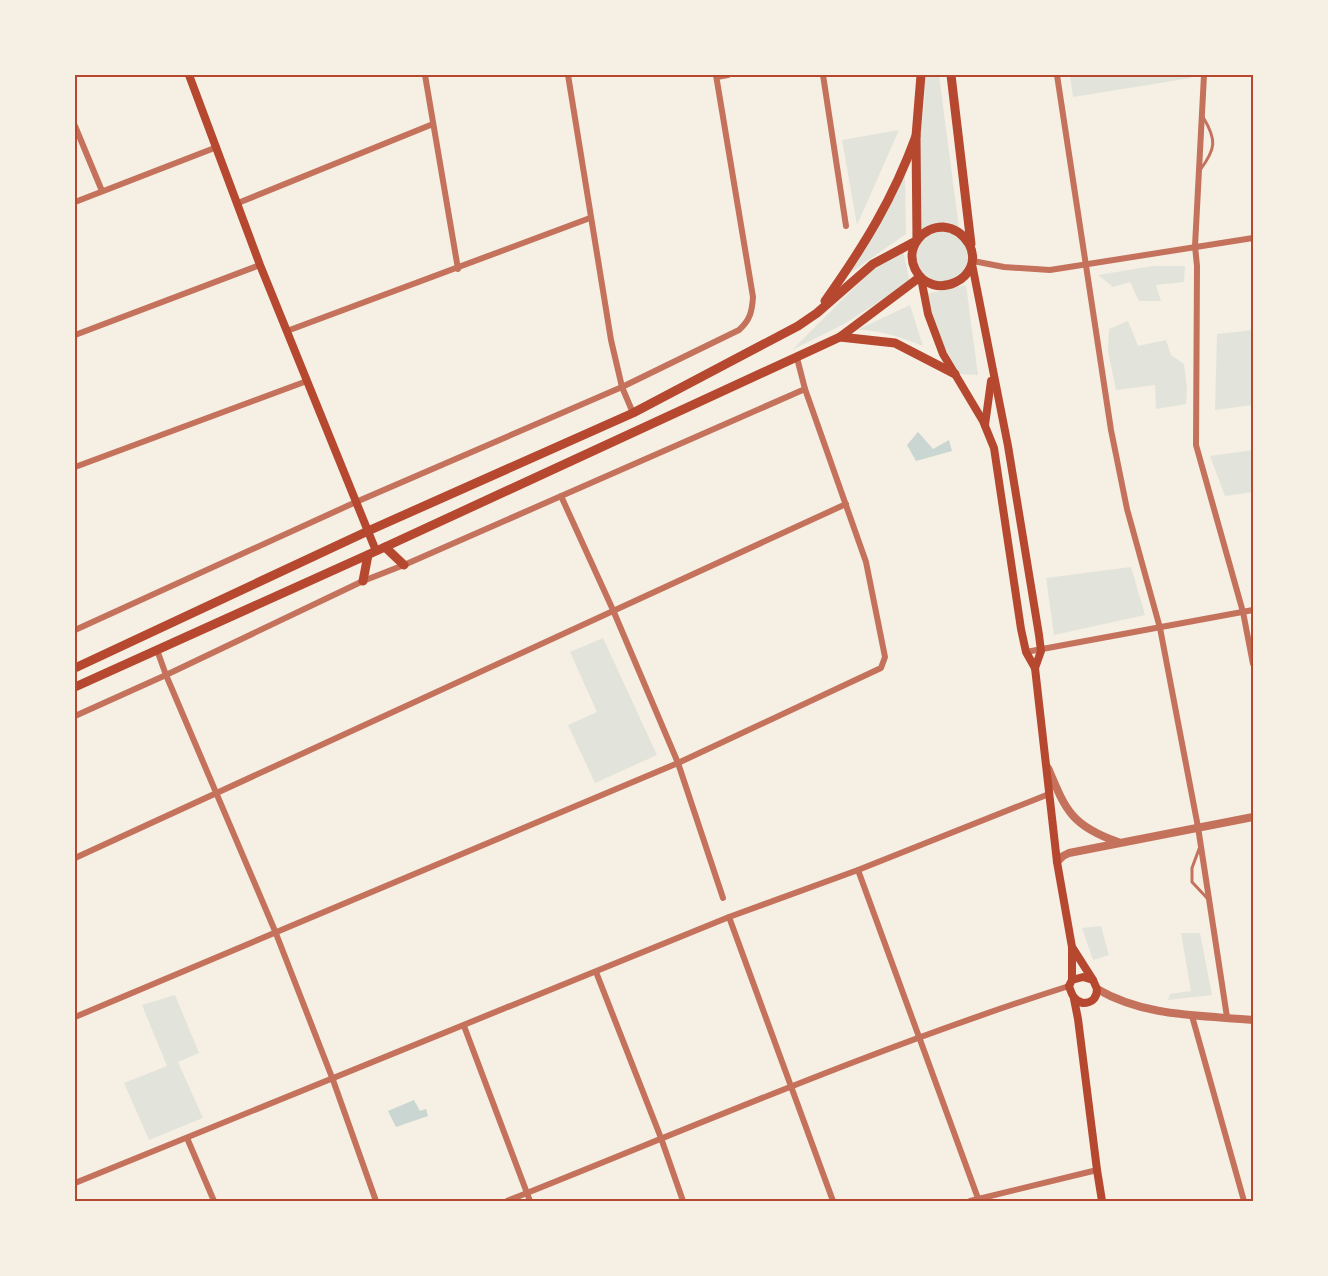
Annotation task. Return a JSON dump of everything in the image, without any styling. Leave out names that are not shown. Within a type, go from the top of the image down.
[{"type":"main road","points":[[189,75],[260,265],[376,551],[404,565]]},
{"type":"main road","points":[[921,75],[916,136],[917,240],[912,260],[920,277],[934,334],[943,354],[985,425],[994,448],[1026,652],[1035,668],[1057,862],[1072,947],[1071,983],[1078,1019],[1096,1170],[1102,1201]]},
{"type":"main road","points":[[951,75],[973,262],[992,372],[1008,446],[1041,651],[1035,668]]},
{"type":"main road","points":[[817,313],[845,273],[888,202],[901,176],[916,136]]},
{"type":"main road","points":[[75,668],[368,531],[633,413],[768,343],[817,313],[873,264],[917,240],[928,230],[946,227],[960,233],[972,249]]},
{"type":"main road","points":[[920,277],[935,286],[949,286],[963,278],[973,262]]},
{"type":"main road","points":[[75,687],[797,358],[840,337],[920,277]]},
{"type":"main road","points":[[840,337],[895,343],[955,374]]},
{"type":"main road","points":[[985,425],[992,372]]},
{"type":"main road","points":[[363,580],[376,551]]},
{"type":"main road","points":[[1072,947],[1095,985],[1095,998],[1087,1003],[1078,1019]]},
{"type":"main road","points":[[1071,983],[1083,977],[1095,985]]},
{"type":"main road","points":[[1074,999],[1087,1003]]},
{"type":"street","points":[[425,75],[458,268]]},
{"type":"street","points":[[568,75],[611,340],[622,387],[633,413]]},
{"type":"street","points":[[75,630],[356,502],[622,387],[739,330],[753,311],[753,297],[717,76],[728,75]]},
{"type":"street","points":[[824,75],[846,226]]},
{"type":"street","points":[[1057,75],[1119,470],[1160,628],[1201,844],[1227,1017]]},
{"type":"street","points":[[1204,75],[1195,246],[1197,266],[1196,445],[1243,612],[1253,664]]},
{"type":"street","points":[[238,203],[433,123]]},
{"type":"street","points":[[75,126],[102,191]]},
{"type":"street","points":[[75,202],[217,147]]},
{"type":"street","points":[[287,331],[590,218]]},
{"type":"street","points":[[973,262],[1050,270],[1253,238]]},
{"type":"street","points":[[75,335],[260,265]]},
{"type":"street","points":[[75,1017],[678,763],[881,668],[885,657],[866,562],[805,389],[797,358]]},
{"type":"street","points":[[75,467],[307,381]]},
{"type":"street","points":[[75,716],[363,580],[404,565],[805,389]]},
{"type":"street","points":[[561,496],[613,610],[678,763],[723,898]]},
{"type":"street","points":[[75,858],[846,504]]},
{"type":"street","points":[[1026,652],[1253,610]]},
{"type":"street","points":[[157,650],[275,931],[333,1080],[376,1201]]},
{"type":"street","points":[[1046,762],[1062,802],[1070,814],[1093,833],[1120,843]]},
{"type":"street","points":[[75,1183],[729,917],[858,870],[1049,794]]},
{"type":"street","points":[[1057,862],[1069,853],[1253,817]]},
{"type":"street","points":[[858,870],[978,1200]]},
{"type":"street","points":[[729,917],[833,1201]]},
{"type":"street","points":[[596,972],[661,1138],[683,1201]]},
{"type":"street","points":[[507,1201],[792,1086],[1071,983]]},
{"type":"street","points":[[1095,985],[1112,998],[1154,1011],[1253,1020]]},
{"type":"street","points":[[1192,1016],[1244,1201]]},
{"type":"street","points":[[464,1026],[530,1201]]},
{"type":"street","points":[[187,1138],[214,1201]]},
{"type":"street","points":[[970,1201],[1096,1170]]},
{"type":"lane","points":[[1199,172],[1212,155],[1212,133],[1202,116]]},
{"type":"lane","points":[[1201,844],[1192,868],[1192,882],[1210,901]]},
{"type":"shaded area","points":[[925,75],[939,75],[959,228],[919,233],[918,145],[924,108]]},
{"type":"shaded area","points":[[1070,75],[1191,75],[1191,78],[1073,97]]},
{"type":"shaded area","points":[[899,130],[857,225],[842,140]]},
{"type":"shaded area","points":[[905,175],[906,234],[850,273],[891,204]]},
{"type":"shaded area","points":[[937,230],[947,230],[961,237],[968,256],[961,275],[947,282],[937,282],[927,278],[920,271],[916,261],[916,251],[920,241],[927,234]]},
{"type":"shaded area","points":[[903,251],[910,282],[844,324],[792,350],[879,263]]},
{"type":"shaded area","points":[[1153,266],[1185,266],[1184,282],[1156,285],[1161,301],[1139,301],[1130,282],[1113,287],[1098,275]]},
{"type":"shaded area","points":[[966,285],[978,375],[959,374],[937,332],[926,294]]},
{"type":"shaded area","points":[[910,305],[923,346],[874,331],[857,330]]},
{"type":"shaded area","points":[[1128,321],[1138,346],[1166,340],[1171,355],[1184,364],[1186,404],[1156,409],[1155,385],[1116,390],[1108,351],[1109,329]]},
{"type":"shaded area","points":[[1253,330],[1253,405],[1215,410],[1217,334]]},
{"type":"shaded area","points":[[918,432],[933,449],[949,440],[952,451],[916,461],[907,445]]},
{"type":"shaded area","points":[[1253,450],[1253,492],[1225,496],[1210,456]]},
{"type":"shaded area","points":[[1131,567],[1145,615],[1054,635],[1046,578]]},
{"type":"shaded area","points":[[603,638],[657,755],[595,783],[568,725],[597,712],[570,652]]},
{"type":"shaded area","points":[[1101,926],[1109,955],[1093,960],[1082,928]]},
{"type":"shaded area","points":[[1181,933],[1200,933],[1212,995],[1168,1000],[1170,994],[1191,991]]},
{"type":"shaded area","points":[[175,995],[199,1053],[178,1062],[203,1118],[149,1140],[124,1083],[167,1066],[142,1005]]},
{"type":"shaded area","points":[[414,1100],[420,1111],[426,1109],[428,1116],[396,1127],[388,1111]]}]
